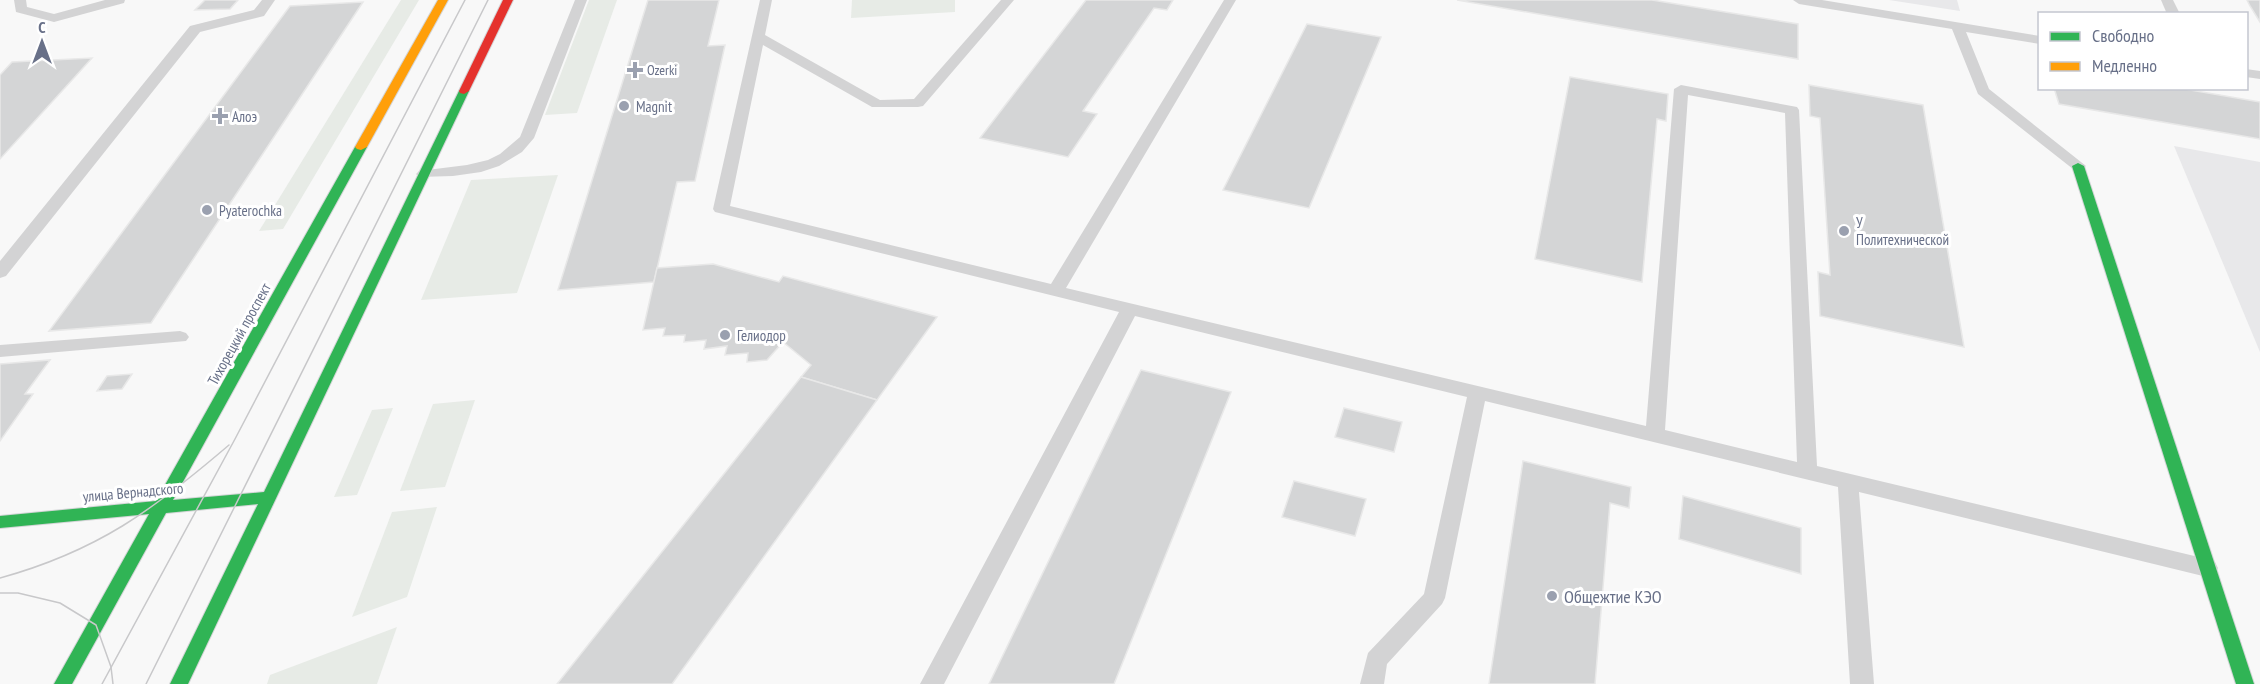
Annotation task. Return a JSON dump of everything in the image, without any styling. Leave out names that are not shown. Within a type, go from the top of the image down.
[{"type":"main road","name":"Тихорецкий проспект","points":[[63,684],[164,506],[443,0]]},
{"type":"main road","points":[[179,684],[508,0]]},
{"type":"main road","points":[[2078,166],[2245,684]]},
{"type":"main road","name":"улица Вернадского","points":[[0,522],[269,497]]},
{"type":"lane","points":[[20,0],[21,9],[54,18],[119,0]]},
{"type":"lane","points":[[0,272],[195,29],[259,13],[269,0]]},
{"type":"lane","points":[[424,174],[480,168],[501,161],[518,150],[527,138],[581,0]]},
{"type":"lane","points":[[766,0],[721,209],[2207,568]]},
{"type":"lane","points":[[758,37],[877,104],[918,103],[1008,0]]},
{"type":"lane","points":[[1055,291],[1230,0]]},
{"type":"lane","points":[[1799,0],[2038,39]]},
{"type":"lane","points":[[1957,26],[1983,91],[2078,166]]},
{"type":"lane","points":[[1655,435],[1681,89],[1792,110],[1807,471]]},
{"type":"lane","points":[[932,684],[1130,309]]},
{"type":"lane","points":[[0,351],[180,338]]},
{"type":"lane","points":[[1372,684],[1376,660],[1434,598],[1477,392]]},
{"type":"lane","points":[[1848,481],[1862,684]]},
{"type":"shaded area","points":[[401,0],[419,0],[283,229],[259,231]]},
{"type":"shaded area","points":[[589,0],[617,0],[577,113],[545,115]]},
{"type":"shaded area","points":[[852,0],[955,0],[955,12],[851,18]]},
{"type":"shaded area","points":[[1889,0],[1957,0],[1960,11]]},
{"type":"shaded area","points":[[2174,146],[2260,162],[2260,352]]},
{"type":"shaded area","points":[[558,175],[517,293],[421,300],[471,180]]},
{"type":"shaded area","points":[[475,400],[445,487],[400,491],[433,404]]},
{"type":"shaded area","points":[[393,408],[357,495],[334,497],[372,410]]},
{"type":"shaded area","points":[[437,507],[407,597],[352,617],[392,512]]},
{"type":"shaded area","points":[[397,627],[377,684],[267,684],[270,675]]},
{"type":"building","points":[[205,0],[238,0],[230,9],[195,10]]},
{"type":"building","points":[[648,0],[719,0],[708,46],[725,45],[695,181],[677,182],[654,282],[558,290]]},
{"type":"building","points":[[1086,0],[1173,0],[1167,10],[1154,8],[1083,111],[1097,114],[1068,157],[980,138]]},
{"type":"building","points":[[1457,0],[1652,0],[1798,24],[1798,59]]},
{"type":"building","points":[[2247,0],[2260,0],[2260,22],[2250,6]]},
{"type":"building","points":[[363,2],[151,323],[49,331],[290,6]]},
{"type":"building","points":[[1307,24],[1381,37],[1309,208],[1223,190]]},
{"type":"building","points":[[92,58],[0,159],[0,75],[12,62]]},
{"type":"building","points":[[1570,77],[1668,94],[1666,121],[1657,119],[1642,282],[1535,259]]},
{"type":"building","points":[[1809,85],[1923,105],[1964,347],[1820,316],[1818,272],[1830,275],[1820,118],[1810,116]]},
{"type":"building","points":[[2055,90],[2191,90],[2260,102],[2260,139],[2059,104]]},
{"type":"building","points":[[713,264],[779,282],[783,276],[937,317],[877,400],[801,377],[811,365],[783,342],[767,360],[747,362],[748,353],[725,355],[727,346],[704,349],[706,340],[684,342],[685,335],[663,336],[665,328],[643,330],[657,268]]},
{"type":"building","points":[[50,360],[25,394],[33,394],[0,441],[0,364]]},
{"type":"building","points":[[1141,370],[1231,392],[1114,684],[989,684]]},
{"type":"building","points":[[132,374],[122,389],[97,391],[107,376]]},
{"type":"building","points":[[801,377],[877,400],[672,684],[557,684]]},
{"type":"building","points":[[1344,408],[1402,422],[1394,452],[1335,437]]},
{"type":"building","name":"Общежтие КЭО","points":[[1523,461],[1631,487],[1629,508],[1610,503],[1595,684],[1489,684]]},
{"type":"building","points":[[1294,481],[1366,499],[1355,536],[1282,517]]},
{"type":"building","points":[[1683,496],[1801,528],[1801,574],[1679,539]]},
{"type":"tram line","points":[[111,667],[235,439],[465,0]]},
{"type":"tram line","points":[[146,684],[488,0]]},
{"type":"tram line","points":[[0,578],[66,555],[123,526],[149,509],[229,445]]},
{"type":"tram line","points":[[0,593],[18,593],[60,603],[96,625],[111,667]]},
{"type":"tram line","points":[[102,684],[111,667]]},
{"type":"tram line","points":[[111,667],[113,684]]},
{"type":"traffic: fast","points":[[179,684],[464,91]]},
{"type":"traffic: fast","points":[[63,684],[361,147]]},
{"type":"traffic: fast","points":[[2078,166],[2245,684]]},
{"type":"traffic: fast","points":[[0,522],[269,497]]},
{"type":"traffic: slow","points":[[361,147],[443,0]]},
{"type":"traffic: jam","points":[[464,91],[508,0]]},
{"type":"place","name":"Ozerki","points":[[635,70]]},
{"type":"place","name":"Magnit","points":[[624,106]]},
{"type":"place","name":"Алоэ","points":[[220,116]]},
{"type":"place","name":"Pyaterochka","points":[[207,210]]},
{"type":"place","name":"У Политехнической","points":[[1844,231]]},
{"type":"place","name":"Гелиодор","points":[[725,335]]},
{"type":"place","name":"Общежтие КЭО","points":[[1552,596]]}]
